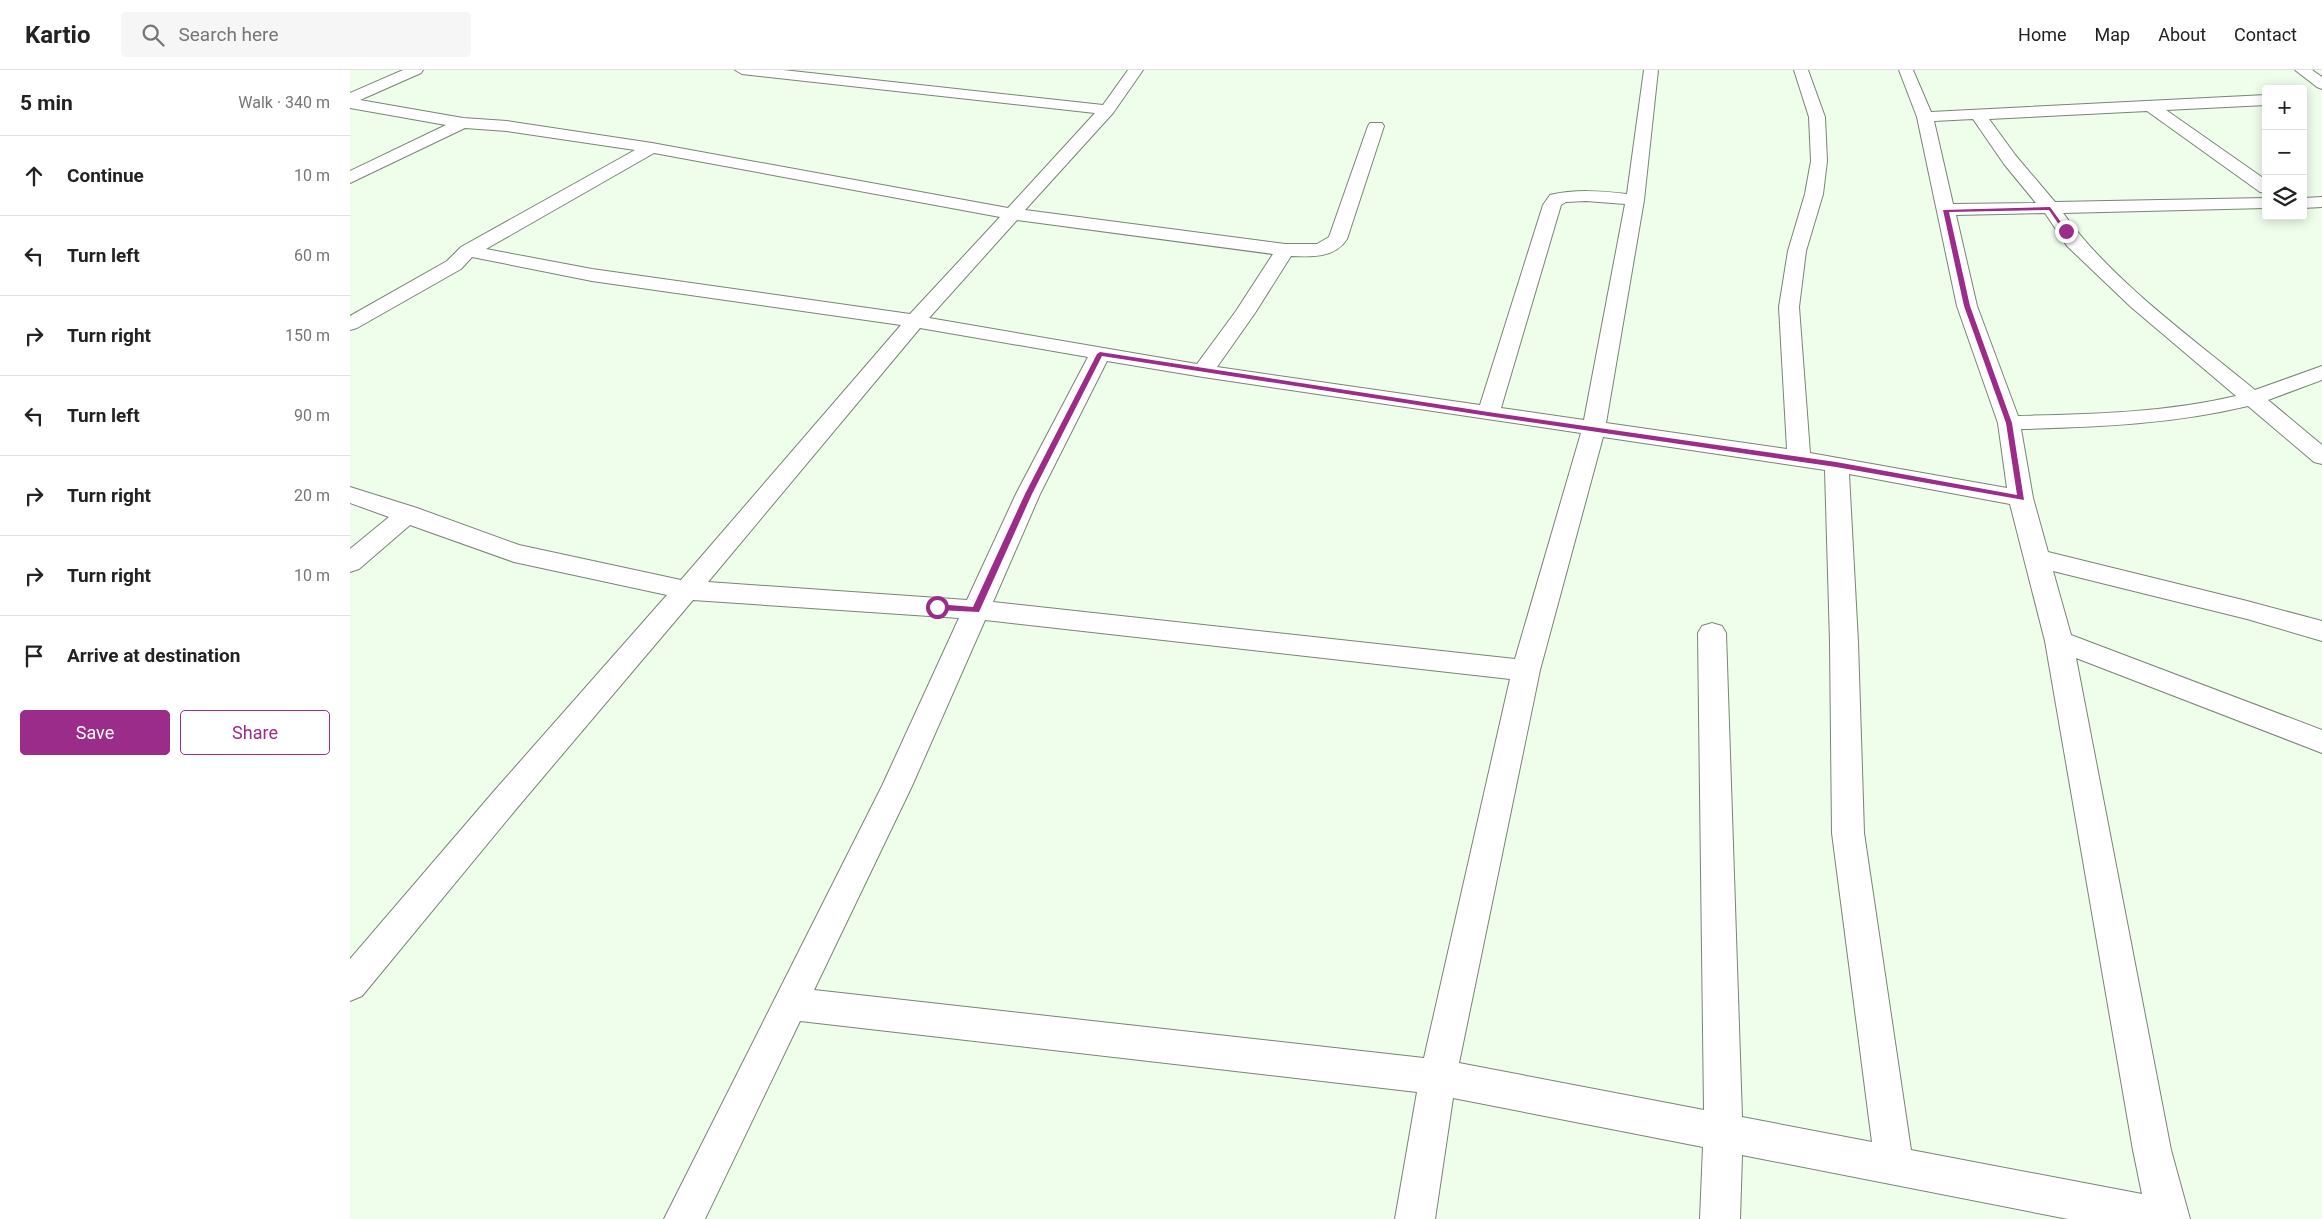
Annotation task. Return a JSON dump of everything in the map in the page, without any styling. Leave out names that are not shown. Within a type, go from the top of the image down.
[{"type":"street","points":[[350,101],[416,70]]},
{"type":"street","points":[[742,70],[1107,110]]},
{"type":"street","points":[[350,985],[512,791],[687,590],[915,321],[1107,110],[1136,70]]},
{"type":"street","points":[[1415,1219],[1438,1077],[1526,670],[1592,430],[1635,200],[1651,70]]},
{"type":"street","points":[[1799,459],[1789,307],[1797,250],[1814,194],[1819,161],[1817,117],[1801,70]]},
{"type":"street","points":[[790,1004],[1438,1077],[2169,1219],[2152,1150],[2059,641],[2021,498],[2009,423],[1967,306],[1925,118],[1906,70]]},
{"type":"street","points":[[2302,70],[2322,84]]},
{"type":"street","points":[[1925,118],[2262,100]]},
{"type":"street","points":[[350,101],[463,123],[507,126],[652,148],[1012,214],[1285,250],[1318,250],[1330,247],[1338,239],[1376,126]]},
{"type":"street","points":[[2152,107],[2262,185]]},
{"type":"street","points":[[1978,115],[2010,160],[2050,208],[2074,242],[2131,297],[2322,457]]},
{"type":"street","points":[[350,178],[463,123]]},
{"type":"street","points":[[350,324],[454,264],[468,251],[652,148]]},
{"type":"street","points":[[1488,414],[1552,205],[1556,199],[1567,196],[1586,195],[1635,200]]},
{"type":"street","points":[[2307,203],[2322,202]]},
{"type":"street","points":[[1946,210],[2262,204]]},
{"type":"street","points":[[1203,371],[1245,313],[1285,250]]},
{"type":"street","points":[[468,251],[592,275],[915,321],[1203,371],[1592,430],[1836,464],[2021,498]]},
{"type":"street","points":[[684,1219],[897,786],[1028,494],[1100,354]]},
{"type":"street","points":[[2009,423],[2150,418],[2224,408],[2319,377]]},
{"type":"street","points":[[1836,464],[1844,642],[1848,834],[1894,1165]]},
{"type":"street","points":[[350,495],[514,553],[687,590],[976,610],[1526,670]]},
{"type":"street","points":[[350,563],[408,514]]},
{"type":"street","points":[[2036,558],[2247,610],[2322,631]]},
{"type":"street","points":[[1712,633],[1723,1132],[1720,1219]]},
{"type":"street","points":[[2059,641],[2322,742]]},
{"type":"route","points":[[937,607],[976,610],[1028,494],[1100,354],[1488,414],[1836,464],[2021,498],[2009,423],[1967,306],[1946,210],[2050,208],[2066,231]]}]
